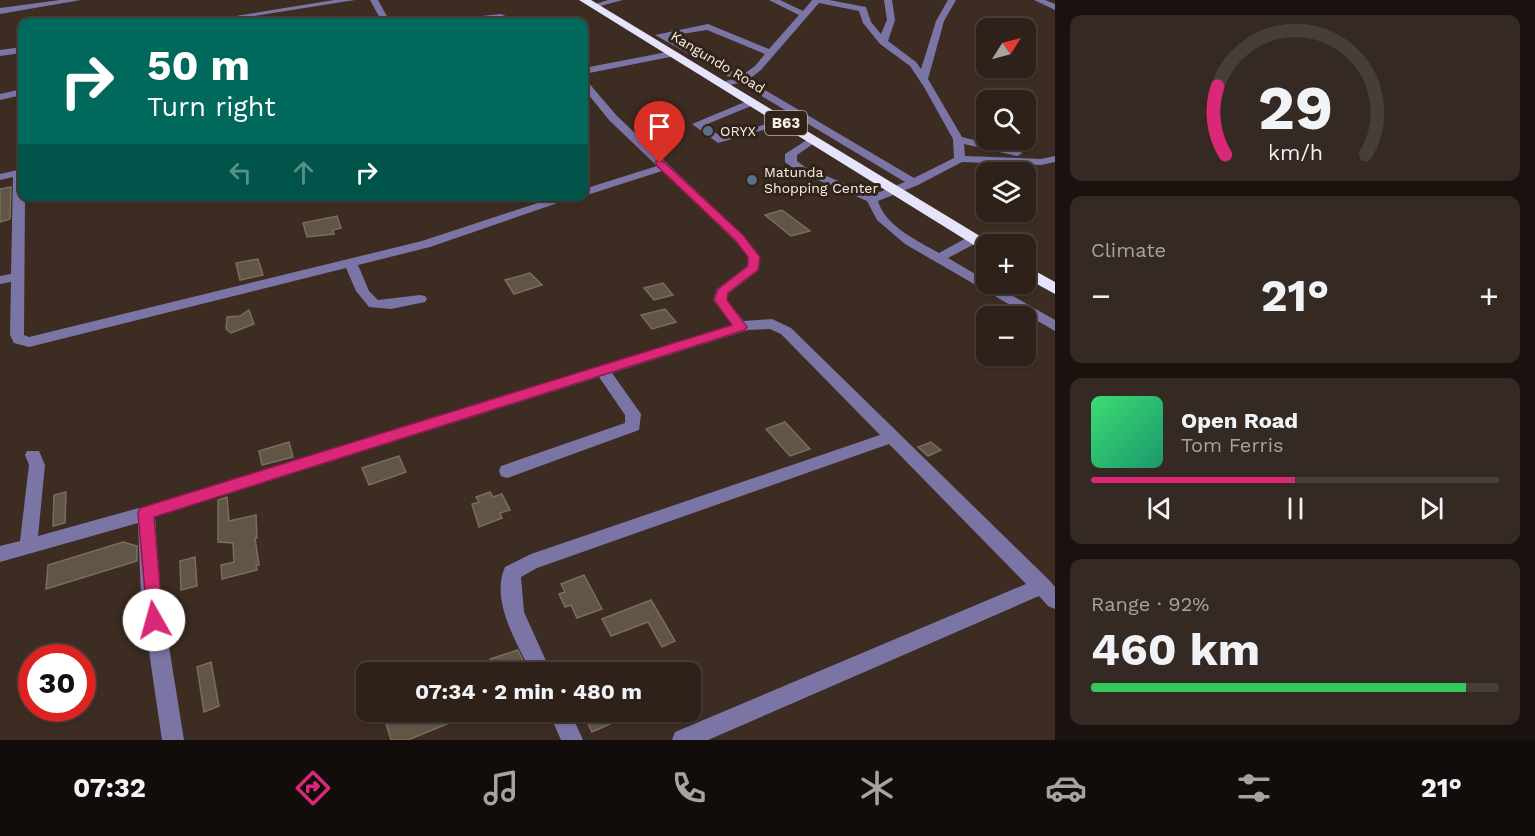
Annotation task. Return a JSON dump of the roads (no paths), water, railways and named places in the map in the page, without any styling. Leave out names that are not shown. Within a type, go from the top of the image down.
[{"type":"highway","name":"Kangundo Road","points":[[589,3],[974,239]]},
{"type":"highway","points":[[1036,277],[1055,289]]},
{"type":"street","points":[[0,11],[77,0]]},
{"type":"street","points":[[226,18],[316,2],[351,0]]},
{"type":"street","points":[[374,0],[384,18]]},
{"type":"street","points":[[589,3],[619,0]]},
{"type":"street","points":[[773,0],[804,14]]},
{"type":"street","points":[[723,85],[741,80],[758,68],[816,0],[862,9]]},
{"type":"street","points":[[862,9],[870,0]]},
{"type":"street","points":[[883,42],[891,20],[888,0]]},
{"type":"street","points":[[923,80],[940,21],[952,0]]},
{"type":"street","points":[[1038,0],[1055,7]]},
{"type":"street","points":[[862,9],[867,22],[883,42],[913,64],[958,139],[960,159]]},
{"type":"street","points":[[645,38],[708,27],[770,53]]},
{"type":"street","points":[[661,35],[914,183]]},
{"type":"street","points":[[0,53],[18,51]]},
{"type":"street","points":[[588,70],[672,54]]},
{"type":"street","points":[[588,88],[613,118],[739,238],[754,257],[754,267],[722,292],[720,300],[741,327]]},
{"type":"street","points":[[0,97],[18,93]]},
{"type":"street","points":[[752,102],[697,124],[718,140],[786,122]]},
{"type":"street","points":[[813,139],[791,154],[789,157],[795,165],[872,199],[914,183],[960,159],[1054,161]]},
{"type":"street","points":[[958,139],[1054,161]]},
{"type":"street","points":[[588,192],[664,167]]},
{"type":"street","points":[[0,177],[18,174]]},
{"type":"street","points":[[872,199],[876,211],[899,234],[1055,326]]},
{"type":"street","points":[[20,201],[17,335],[19,340],[29,342],[426,244],[557,201]]},
{"type":"street","points":[[939,258],[974,239]]},
{"type":"street","points":[[351,263],[363,297],[368,302],[386,305],[420,299]]},
{"type":"street","points":[[0,280],[18,277]]},
{"type":"street","points":[[0,554],[146,513],[417,426],[475,412],[601,369],[741,327],[772,324],[786,331],[894,436],[1048,593],[683,740]]},
{"type":"street","points":[[507,471],[633,426],[633,414],[601,369]]},
{"type":"street","points":[[536,662],[512,608],[510,584],[512,573],[531,562],[894,436]]},
{"type":"street","points":[[27,546],[38,465],[33,455]]},
{"type":"street","points":[[146,513],[151,597],[173,740]]},
{"type":"street","points":[[564,722],[572,740]]},
{"type":"place","name":"ORYX","points":[[708,131]]},
{"type":"place","name":"Matunda Shopping Center","points":[[752,180]]}]
